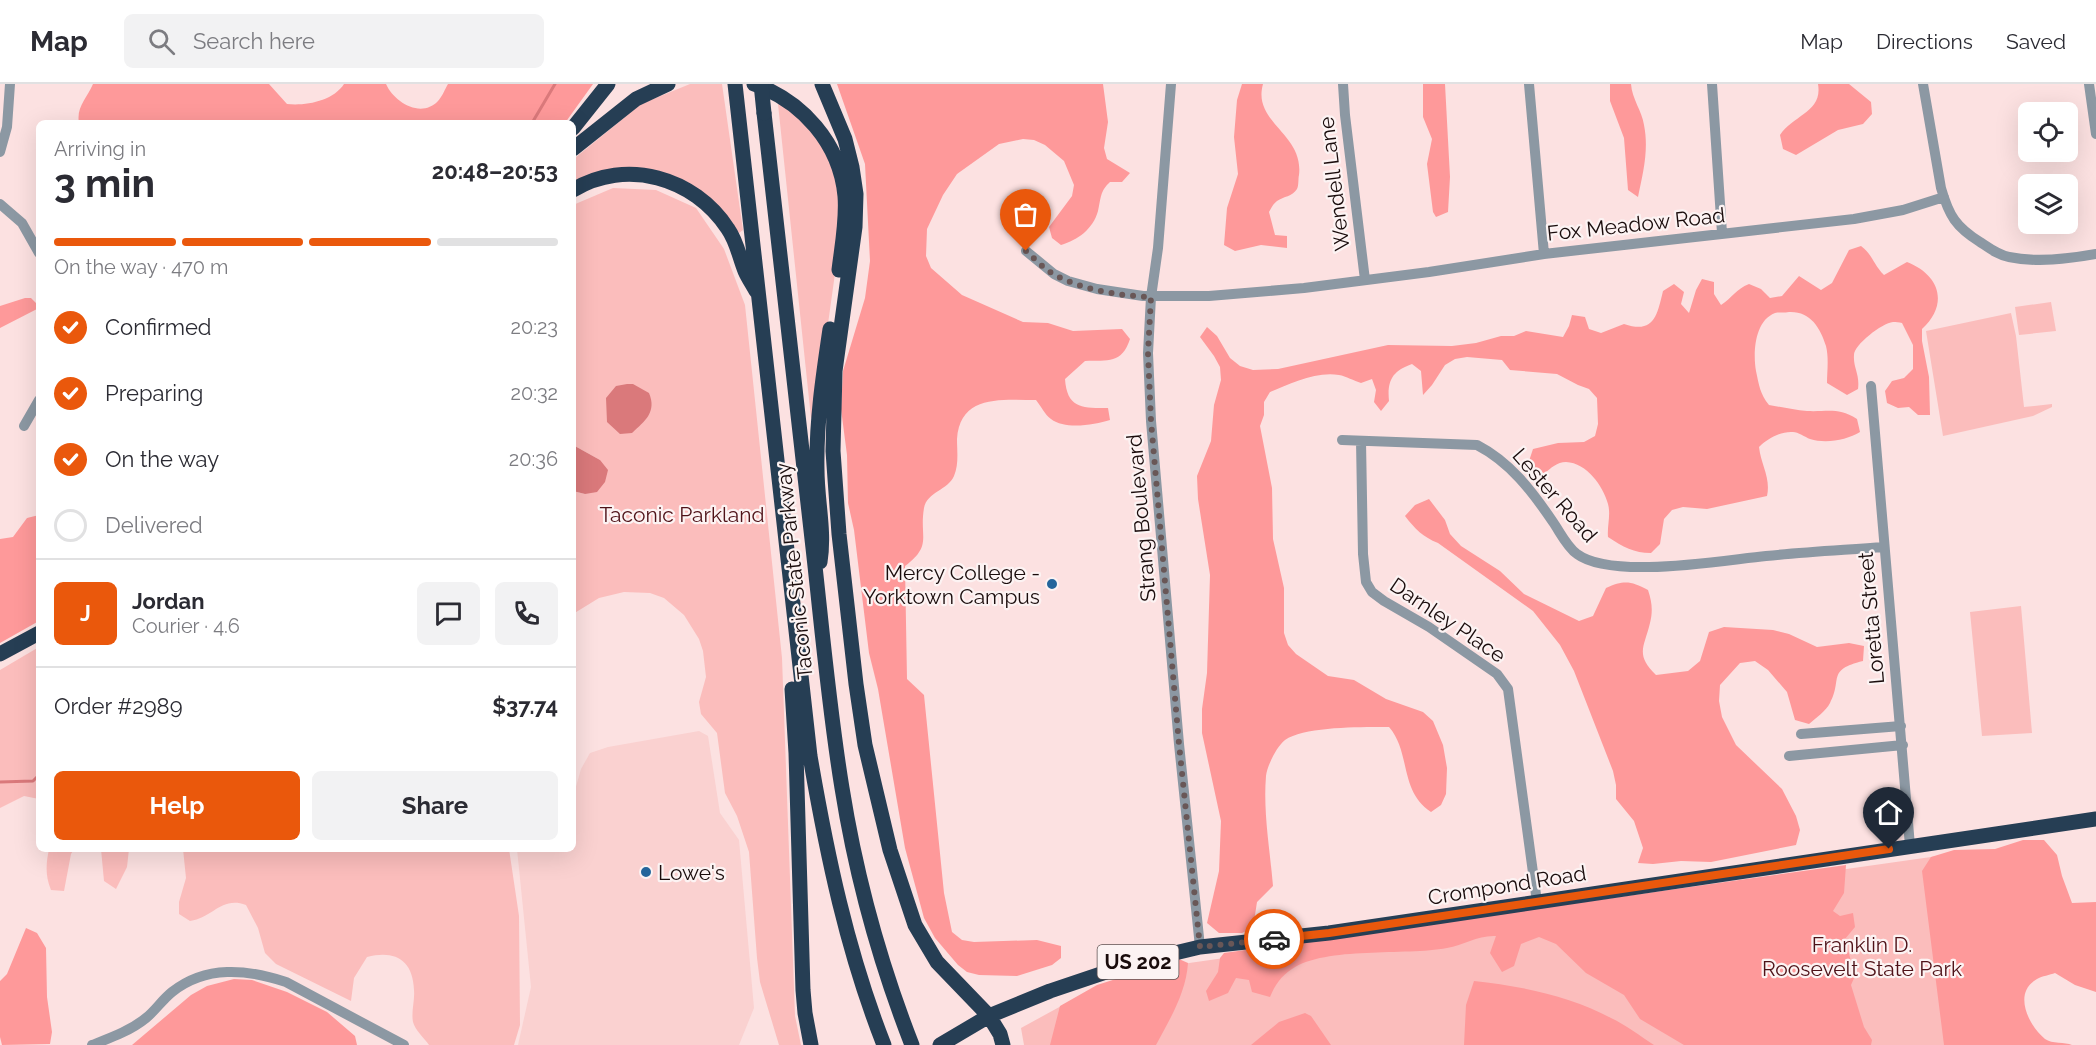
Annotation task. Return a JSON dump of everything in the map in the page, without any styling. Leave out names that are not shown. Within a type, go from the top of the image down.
[{"type":"highway","points":[[576,124],[608,84]]},
{"type":"highway","points":[[576,147],[645,93],[668,84]]},
{"type":"highway","name":"Taconic State Parkway","points":[[735,84],[807,735],[827,852],[850,945],[884,1044]]},
{"type":"highway","points":[[754,84],[788,101],[814,124],[834,155],[845,195],[844,227],[818,421],[817,489],[823,544],[817,585]]},
{"type":"highway","name":"Taconic State Parkway","points":[[761,84],[836,746],[850,831],[875,936],[912,1045]]},
{"type":"highway","points":[[822,84],[845,140],[856,194],[855,227],[835,371],[832,443],[837,525],[865,745],[890,850],[915,925],[937,962],[989,1016],[1000,1034],[1003,1045]]},
{"type":"highway","points":[[576,189],[596,180],[624,174],[659,177],[684,188],[710,208],[725,225],[740,253],[745,271],[760,297]]},
{"type":"highway","points":[[795,625],[788,642],[796,753],[804,1002],[811,1045]]},
{"type":"highway","points":[[0,654],[36,635]]},
{"type":"highway","name":"Crompond Road","points":[[940,1045],[989,1016],[1050,991],[1104,972],[1200,947],[1329,933],[2096,819]]},
{"type":"street","points":[[0,152],[7,127],[10,84]]},
{"type":"street","name":"Strang Boulevard","points":[[1171,84],[1148,353],[1151,421],[1179,744],[1200,947]]},
{"type":"street","name":"Wendell Lane","points":[[1343,84],[1365,280]]},
{"type":"street","points":[[1530,84],[1544,254]]},
{"type":"street","points":[[1712,84],[1722,233]]},
{"type":"street","points":[[1923,84],[1944,197],[1949,211],[1962,231],[1996,253],[2008,257],[2063,259],[2096,254]]},
{"type":"street","points":[[2089,84],[2096,134]]},
{"type":"street","name":"Fox Meadow Road","points":[[1026,251],[1054,274],[1068,281],[1096,289],[1151,297],[1221,295],[1304,288],[1544,254],[1860,219],[1904,210],[1944,197]]},
{"type":"street","points":[[0,204],[22,224],[36,247]]},
{"type":"street","name":"Loretta Street","points":[[1871,386],[1910,846]]},
{"type":"street","points":[[24,426],[36,405]]},
{"type":"street","name":"Lester Road","points":[[1342,440],[1477,445],[1507,465],[1524,483],[1577,554],[1611,565],[1653,568],[1884,547]]},
{"type":"street","name":"Darnley Place","points":[[1361,441],[1363,554],[1366,582],[1372,592],[1383,601],[1428,627],[1497,674],[1508,689],[1537,902]]},
{"type":"street","points":[[1801,734],[1901,726]]},
{"type":"street","points":[[1790,756],[1903,745]]},
{"type":"street","points":[[92,1045],[117,1035],[146,1018],[168,995],[184,983],[205,975],[229,971],[265,975],[286,982],[404,1045]]},
{"type":"shaded area","points":[[93,84],[269,84],[287,104],[294,104],[310,103],[326,98],[333,95],[344,84],[386,84],[401,102],[416,108],[424,108],[438,101],[448,84],[593,84],[567,120],[78,120],[81,107]]},
{"type":"shaded area","points":[[837,84],[1103,84],[1108,122],[1104,148],[1107,159],[1130,173],[1122,182],[1110,182],[1104,188],[1096,217],[1089,228],[1079,237],[1061,245],[1052,238],[1049,227],[1072,196],[1074,185],[1064,161],[1045,145],[1034,140],[1023,139],[999,144],[957,174],[943,195],[927,229],[926,256],[931,268],[962,295],[1023,322],[1048,323],[1073,331],[1122,329],[1130,339],[1123,353],[1118,357],[1085,361],[1065,379],[1066,389],[1073,401],[1084,407],[1108,408],[1110,420],[1088,425],[1064,424],[1049,417],[1036,400],[997,400],[974,407],[966,414],[960,424],[957,439],[956,472],[951,481],[926,503],[922,546],[914,559],[905,566],[907,679],[924,695],[944,893],[952,932],[962,940],[974,942],[1037,940],[1061,946],[1061,958],[1052,965],[1017,976],[979,975],[967,972],[958,965],[935,938],[924,918],[905,848],[878,689],[869,653],[854,530],[848,503],[847,455],[841,409],[843,371],[865,298],[870,261],[865,164]]},
{"type":"shaded area","points":[[1242,84],[1263,84],[1262,97],[1265,109],[1294,149],[1298,161],[1297,189],[1293,194],[1276,202],[1269,212],[1275,235],[1287,236],[1287,248],[1261,245],[1235,251],[1224,245],[1227,208],[1238,174],[1234,137],[1237,100]]},
{"type":"shaded area","points":[[1423,84],[1445,84],[1450,177],[1448,212],[1436,217],[1433,212],[1427,164],[1432,139],[1423,117]]},
{"type":"shaded area","points":[[1610,84],[1631,84],[1643,120],[1646,152],[1638,197],[1628,190],[1624,138],[1610,101]]},
{"type":"shaded area","points":[[1818,84],[1849,84],[1871,102],[1872,114],[1863,124],[1838,130],[1796,155],[1783,149],[1780,135],[1812,107],[1816,101]]},
{"type":"shaded area","points":[[1861,246],[1884,275],[1907,262],[1927,274],[1937,291],[1936,310],[1922,329],[1929,377],[1930,415],[1918,415],[1909,407],[1898,408],[1887,403],[1885,391],[1892,381],[1904,378],[1913,369],[1913,345],[1902,323],[1893,322],[1882,326],[1869,335],[1855,351],[1854,364],[1858,389],[1847,395],[1827,383],[1826,346],[1813,321],[1796,312],[1775,313],[1763,323],[1755,347],[1756,371],[1760,389],[1766,401],[1769,405],[1792,409],[1844,413],[1857,419],[1860,432],[1843,439],[1829,441],[1810,439],[1793,432],[1770,438],[1759,447],[1767,477],[1767,496],[1707,509],[1683,507],[1672,510],[1664,519],[1660,544],[1651,553],[1629,549],[1608,537],[1609,512],[1606,497],[1598,483],[1581,466],[1563,462],[1545,473],[1534,472],[1529,461],[1533,449],[1558,443],[1584,442],[1595,436],[1598,424],[1597,398],[1589,389],[1557,374],[1510,370],[1502,360],[1467,357],[1455,359],[1445,365],[1423,395],[1421,371],[1412,364],[1400,370],[1392,378],[1389,401],[1381,411],[1374,402],[1376,390],[1372,379],[1361,383],[1339,375],[1321,375],[1303,379],[1270,392],[1264,402],[1264,415],[1260,426],[1272,488],[1273,539],[1284,588],[1284,633],[1288,645],[1296,654],[1328,676],[1354,680],[1386,699],[1423,712],[1433,721],[1443,745],[1447,768],[1446,794],[1441,805],[1431,812],[1421,803],[1409,782],[1396,737],[1389,727],[1350,727],[1294,735],[1279,747],[1268,767],[1266,776],[1266,817],[1273,886],[1257,902],[1253,928],[1242,933],[1219,933],[1207,923],[1219,871],[1221,821],[1202,733],[1202,709],[1207,673],[1210,575],[1198,499],[1197,476],[1211,441],[1214,405],[1221,380],[1220,367],[1200,337],[1207,327],[1217,336],[1230,358],[1240,366],[1253,370],[1278,369],[1388,345],[1452,346],[1476,343],[1501,336],[1514,336],[1526,331],[1563,337],[1572,315],[1585,317],[1589,329],[1601,333],[1624,324],[1642,327],[1648,325],[1656,315],[1663,291],[1674,284],[1684,292],[1681,304],[1689,313],[1702,279],[1714,282],[1714,294],[1721,305],[1749,284],[1761,289],[1770,298],[1782,296],[1799,276],[1821,290],[1832,283],[1849,250]]},
{"type":"shaded area","points":[[31,298],[36,303],[36,310],[0,328],[0,306]]},
{"type":"shaded area","points":[[633,384],[649,393],[652,406],[648,416],[632,433],[620,434],[607,422],[606,398],[616,386]]},
{"type":"shaded area","points":[[576,447],[600,460],[608,470],[605,482],[597,492],[585,494],[576,492]]},
{"type":"shaded area","points":[[1429,499],[1445,520],[1450,534],[1461,546],[1500,571],[1524,594],[1579,621],[1593,616],[1606,588],[1627,583],[1648,590],[1652,614],[1643,656],[1649,668],[1656,675],[1688,671],[1700,661],[1709,632],[1724,627],[1773,630],[1789,634],[1817,647],[1849,643],[1864,646],[1863,661],[1851,664],[1840,672],[1830,703],[1809,724],[1795,720],[1787,692],[1768,670],[1755,661],[1740,663],[1720,685],[1719,701],[1722,717],[1736,745],[1782,789],[1796,816],[1800,830],[1796,845],[1711,862],[1638,863],[1643,848],[1634,821],[1616,799],[1613,771],[1574,671],[1560,645],[1533,611],[1412,525],[1405,516],[1415,505]]},
{"type":"shaded area","points":[[36,516],[36,623],[0,643],[0,539],[13,537],[27,518]]},
{"type":"shaded area","points":[[699,731],[708,736],[720,813],[739,840],[754,1008],[739,1045],[518,1045],[531,987],[517,852],[576,852],[576,786],[581,769],[590,753],[608,747]]},
{"type":"shaded area","points":[[2023,840],[2044,840],[2057,855],[2072,903],[2096,902],[2096,992],[2075,985],[2055,973],[2037,979],[2025,992],[2024,1001],[2029,1018],[2039,1033],[2048,1041],[2072,1045],[1944,1045],[1922,871],[1931,857],[1954,850],[1995,849]]},
{"type":"shaded area","points":[[1846,865],[1844,893],[1833,911],[1840,916],[1853,913],[1855,927],[1845,939],[1855,976],[1851,985],[1864,1027],[1872,1040],[1871,1045],[1684,1045],[1640,1019],[1624,995],[1586,973],[1556,944],[1539,937],[1521,944],[1514,966],[1502,972],[1490,953],[1496,936],[1489,936],[1447,948],[1345,954],[1307,962],[1285,975],[1276,985],[1270,997],[1252,992],[1249,980],[1236,978],[1228,993],[1209,1001],[1206,991],[1218,972],[1220,958],[1224,953]]},
{"type":"shaded area","points":[[26,928],[37,933],[46,948],[47,997],[52,1032],[50,1044],[2,1045],[0,981],[7,974]]},
{"type":"shaded area","points":[[1179,959],[1188,963],[1187,974],[1176,1006],[1156,1045],[1050,1045],[1060,1006],[1097,985]]},
{"type":"shaded area","points":[[234,979],[252,980],[287,992],[327,1012],[355,1036],[357,1045],[132,1045],[191,995],[207,986]]},
{"type":"shaded area","points":[[1474,981],[1527,989],[1579,1004],[1628,1027],[1654,1045],[1464,1045],[1466,1005]]},
{"type":"shaded area","points":[[1305,1013],[1311,1016],[1331,1045],[1251,1045],[1279,1022]]},
{"type":"green space","points":[[690,84],[722,84],[743,230],[739,233],[675,176],[576,187],[576,157],[641,104]]},
{"type":"green space","points":[[778,104],[790,106],[811,129],[835,169],[841,199],[838,252],[815,417],[811,418]]},
{"type":"green space","name":"Taconic Parkland","points":[[613,188],[656,190],[696,208],[724,249],[745,305],[782,658],[795,1016],[801,1045],[779,1045],[760,982],[749,852],[737,816],[725,793],[717,733],[701,714],[699,702],[706,677],[699,639],[684,615],[664,598],[650,593],[624,592],[599,598],[576,612],[576,492],[585,494],[600,460],[576,447],[576,204]]},
{"type":"green space","points":[[2051,302],[2056,331],[2019,335],[2015,307]]},
{"type":"green space","points":[[2011,313],[2016,336],[2024,407],[2052,404],[2052,407],[2033,416],[1943,436],[1926,331]]},
{"type":"green space","points":[[2021,606],[2032,733],[1982,736],[1970,612]]},
{"type":"green space","points":[[36,649],[36,798],[24,796],[0,808],[0,670]]},
{"type":"green space","points":[[48,852],[72,852],[64,891],[51,890],[47,860]]},
{"type":"green space","points":[[101,852],[129,852],[127,867],[116,889],[104,881]]},
{"type":"green space","points":[[183,852],[509,852],[519,916],[520,1025],[514,1045],[429,1045],[414,1025],[413,979],[406,964],[400,959],[386,955],[367,957],[354,978],[351,1001],[276,964],[265,953],[258,928],[246,905],[230,903],[223,905],[205,916],[190,921],[179,914],[179,902],[186,878]]},
{"type":"green space","name":"Franklin D. Roosevelt State Park","points":[[1938,856],[1963,1045],[1024,1045],[1021,1028],[1074,999],[1175,965]]},
{"type":"waterway","points":[[534,120],[555,84]]},
{"type":"waterway","points":[[0,782],[33,781],[36,778]]},
{"type":"way so far","points":[[1026,251],[1042,266],[1068,281],[1096,289],[1151,297],[1148,353],[1151,421],[1179,744],[1200,947],[1274,939]]},
{"type":"place","name":"Mercy College - Yorktown Campus","points":[[1052,584]]},
{"type":"place","name":"Lowe's","points":[[646,872]]},
{"type":"route","points":[[1274,939],[1329,933],[1889,849]]}]
